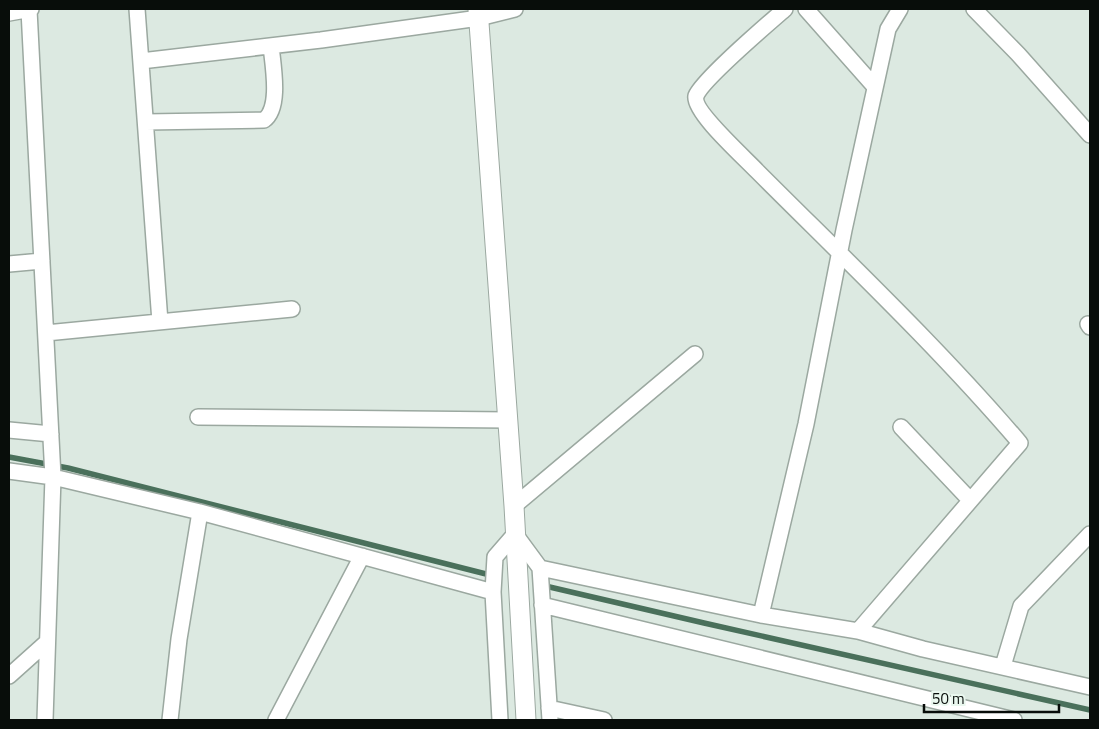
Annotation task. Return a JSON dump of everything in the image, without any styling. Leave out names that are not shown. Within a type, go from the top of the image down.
[{"type":"street","points":[[9,13],[30,9],[53,474],[45,720]]},
{"type":"street","points":[[138,9],[160,322]]},
{"type":"street","points":[[141,62],[272,46],[515,9]]},
{"type":"street","points":[[785,9],[710,79],[696,96],[696,104],[715,129],[840,252],[980,396],[1020,443],[858,631]]},
{"type":"street","points":[[806,9],[875,87]]},
{"type":"street","points":[[761,615],[806,424],[840,252],[888,29],[900,9]]},
{"type":"street","points":[[974,9],[1018,54],[1090,134]]},
{"type":"street","points":[[479,14],[514,506],[526,720]]},
{"type":"street","points":[[146,122],[264,120],[272,113],[274,104],[272,46]]},
{"type":"street","points":[[9,264],[42,261]]},
{"type":"street","points":[[46,333],[292,310]]},
{"type":"street","points":[[514,506],[695,354]]},
{"type":"street","points":[[198,417],[508,420]]},
{"type":"street","points":[[901,427],[970,500]]},
{"type":"street","points":[[9,430],[51,434]]},
{"type":"street","points":[[9,471],[53,474],[362,556],[493,588]]},
{"type":"street","points":[[170,720],[180,639],[200,512]]},
{"type":"street","points":[[500,720],[493,588],[494,567],[495,557],[515,534]]},
{"type":"street","points":[[515,534],[540,572],[549,714],[604,720]]},
{"type":"street","points":[[1003,666],[1021,606],[1090,534]]},
{"type":"street","points":[[276,720],[362,556]]},
{"type":"street","points":[[540,572],[761,615],[858,631],[923,649],[1090,687]]},
{"type":"street","points":[[542,599],[986,717],[1014,720]]},
{"type":"street","points":[[9,676],[47,642]]},
{"type":"waterway","points":[[9,457],[68,468],[494,576]]},
{"type":"waterway","points":[[541,585],[1090,710]]}]
